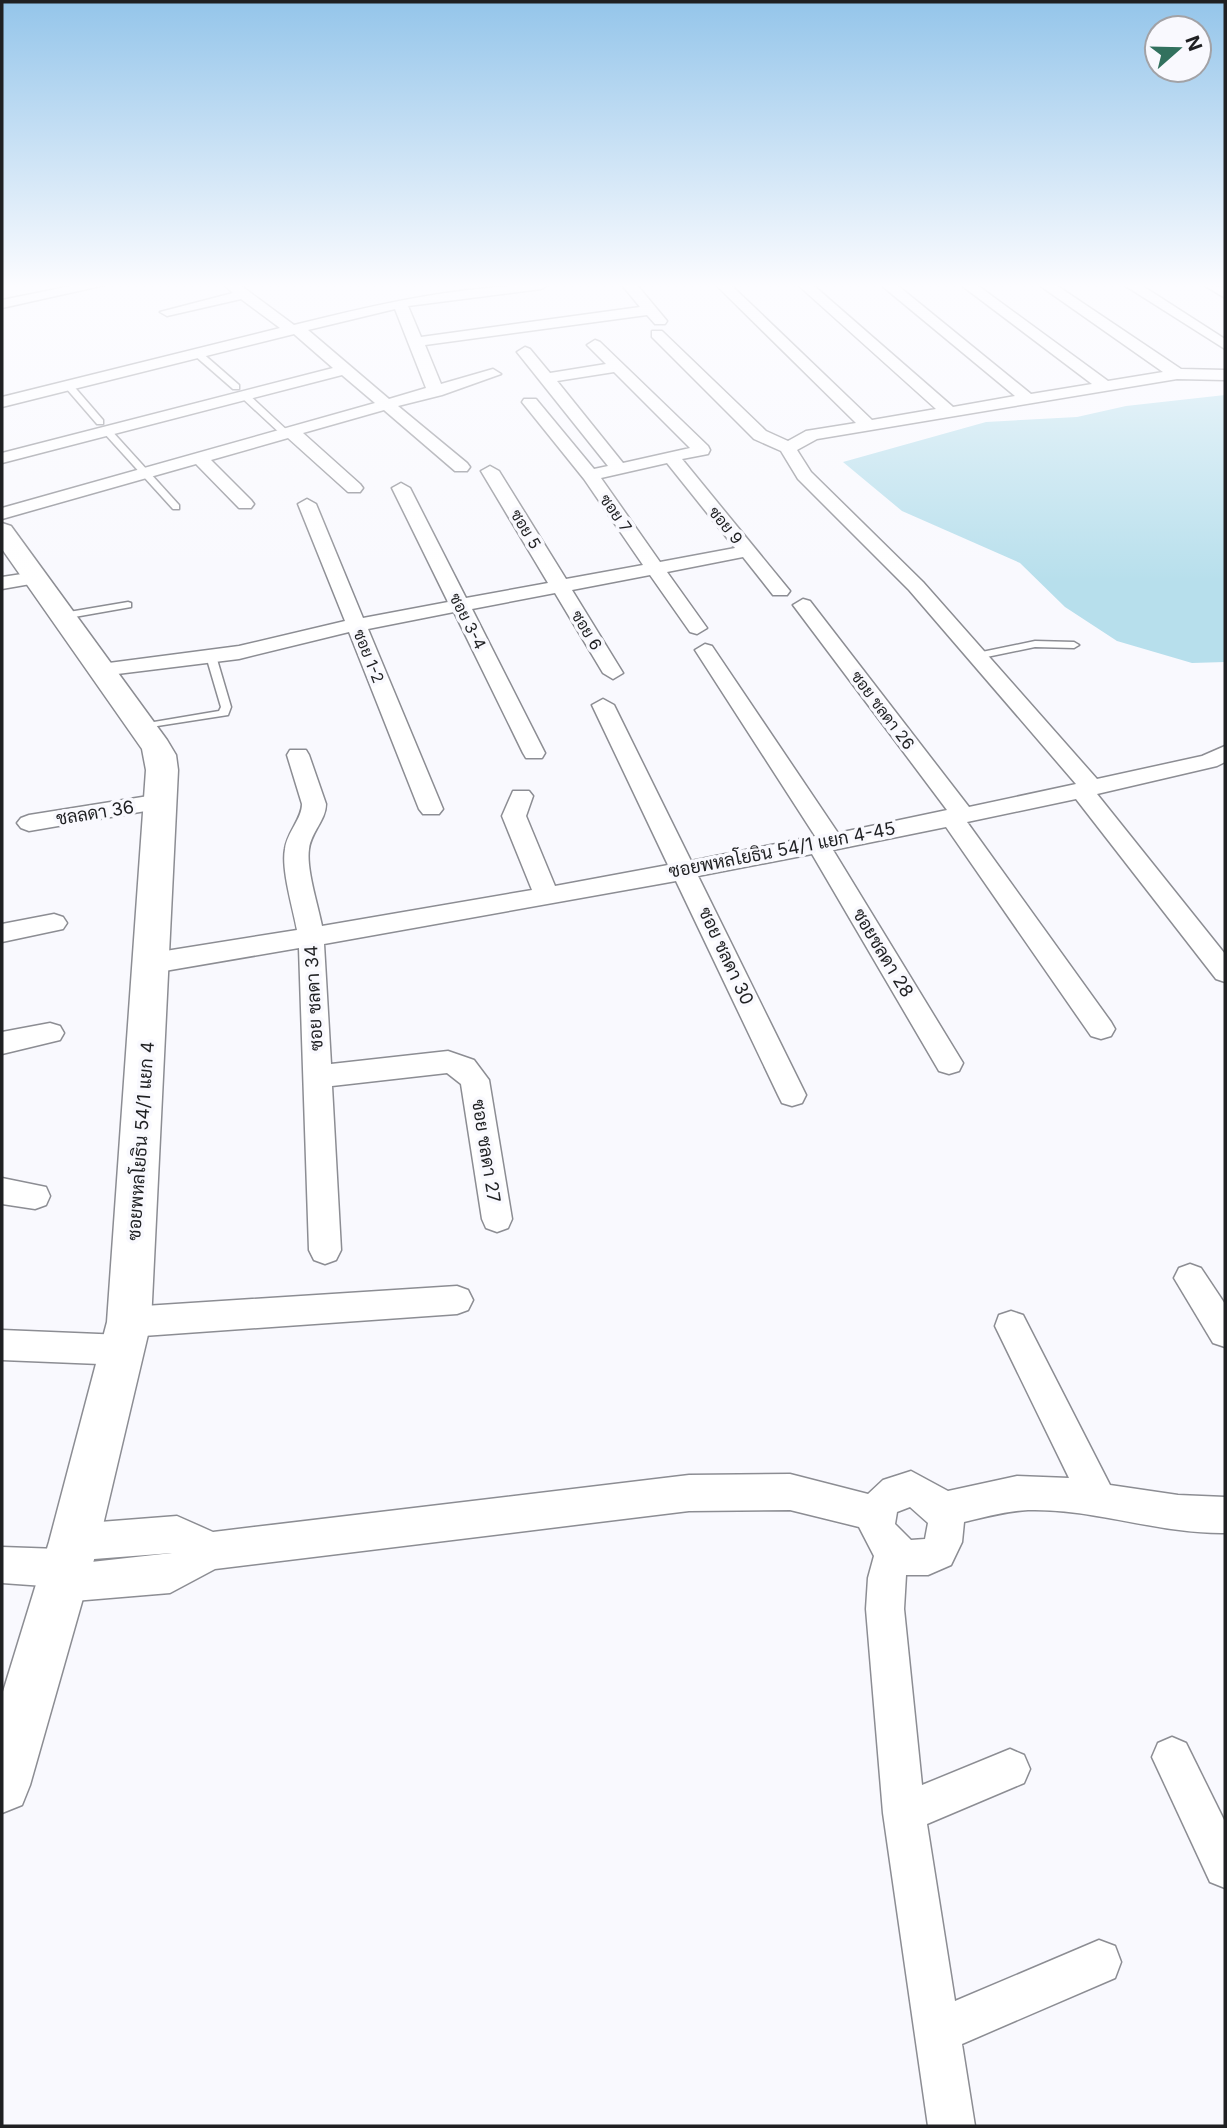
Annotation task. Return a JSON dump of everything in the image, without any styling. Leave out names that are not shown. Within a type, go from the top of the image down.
[{"type":"street","points":[[3,454],[266,384]]},
{"type":"street","points":[[365,384],[461,467]]},
{"type":"street","points":[[433,384],[436,392]]},
{"type":"street","points":[[2,514],[460,384]]},
{"type":"street","points":[[550,384],[619,469]]},
{"type":"street","points":[[590,475],[673,459],[702,450],[636,384]]},
{"type":"street","points":[[712,384],[760,435],[788,447],[804,475],[916,586],[1087,789],[1225,972]]},
{"type":"street","points":[[826,384],[869,426]]},
{"type":"street","points":[[918,384],[949,412]]},
{"type":"street","points":[[1010,384],[1028,399]]},
{"type":"street","points":[[788,447],[812,435],[1115,384]]},
{"type":"street","points":[[2,402],[68,385]]},
{"type":"street","name":"ซอย 7","points":[[530,401],[590,475],[697,628]]},
{"type":"street","points":[[289,433],[354,488]]},
{"type":"street","points":[[201,458],[245,504]]},
{"type":"street","name":"ซอย 9","points":[[673,459],[780,592]]},
{"type":"street","name":"ซอย 5","points":[[490,471],[562,588]]},
{"type":"street","name":"ซอย 3-4","points":[[401,488],[534,753]]},
{"type":"street","name":"ซอย 1-2","points":[[307,504],[431,809]]},
{"type":"street","name":"ซอยพหลโยธิน 54/1 แยก 4","points":[[2,531],[17,575],[62,616],[161,755],[153,953],[127,1336],[67,1564],[2,1785]]},
{"type":"street","points":[[97,665],[211,656],[293,642],[319,632],[747,551]]},
{"type":"street","name":"ซอย 6","points":[[562,588],[613,673]]},
{"type":"street","name":"ซอย ชลดา 26","points":[[803,606],[957,816],[1101,1029]]},
{"type":"street","points":[[97,665],[287,632],[319,632]]},
{"type":"street","name":"ซอยชลดา 28","points":[[705,650],[823,841],[949,1063]]},
{"type":"street","name":"ซอย ชลดา 30","points":[[603,705],[685,869],[792,1095]]},
{"type":"street","name":"ซอย ชลดา 34","points":[[298,755],[314,804],[314,812],[301,831],[296,852],[319,930],[318,1077],[325,1250]]},
{"type":"street","name":"ซอยพหลโยธิน 54/1 แยก 4-45","points":[[153,953],[546,894],[1220,764]]},
{"type":"street","points":[[521,796],[514,816],[546,894]]},
{"type":"street","name":"ชลลดา 36","points":[[29,823],[161,802]]},
{"type":"street","points":[[2,933],[54,923]]},
{"type":"street","points":[[2,1043],[50,1033]]},
{"type":"street","name":"ซอย ชลดา 27","points":[[318,1077],[448,1062],[464,1068],[475,1080],[497,1219]]},
{"type":"street","points":[[2,1191],[35,1196]]},
{"type":"street","points":[[1190,1278],[1225,1332]]},
{"type":"street","points":[[2,1345],[127,1336],[457,1300]]},
{"type":"street","points":[[1011,1326],[1100,1502]]},
{"type":"street","points":[[911,1489],[933,1499],[942,1510],[948,1533],[938,1552],[917,1560],[894,1552],[877,1527],[877,1514],[888,1494],[911,1489]]},
{"type":"street","points":[[2,1565],[67,1564],[170,1574],[211,1551],[689,1493],[790,1492],[877,1514]]},
{"type":"street","points":[[942,1510],[1007,1494],[1042,1493],[1185,1516],[1225,1515]]},
{"type":"street","points":[[894,1552],[887,1578],[885,1609],[904,1814],[952,2126]]},
{"type":"street","points":[[1172,1757],[1225,1867]]},
{"type":"street","points":[[904,1814],[1010,1769]]},
{"type":"street","points":[[939,2031],[1099,1962]]},
{"type":"lane","points":[[232,384],[289,433]]},
{"type":"lane","points":[[68,385],[176,508]]},
{"type":"lane","points":[[62,616],[128,605]]},
{"type":"lane","points":[[977,656],[1035,644],[1074,645]]},
{"type":"lane","points":[[142,727],[224,713],[226,707],[211,656]]},
{"type":"water","points":[[1225,395],[1225,662],[1192,663],[1117,641],[1065,607],[1020,563],[902,511],[843,462],[986,422],[1077,417],[1126,406]]}]
